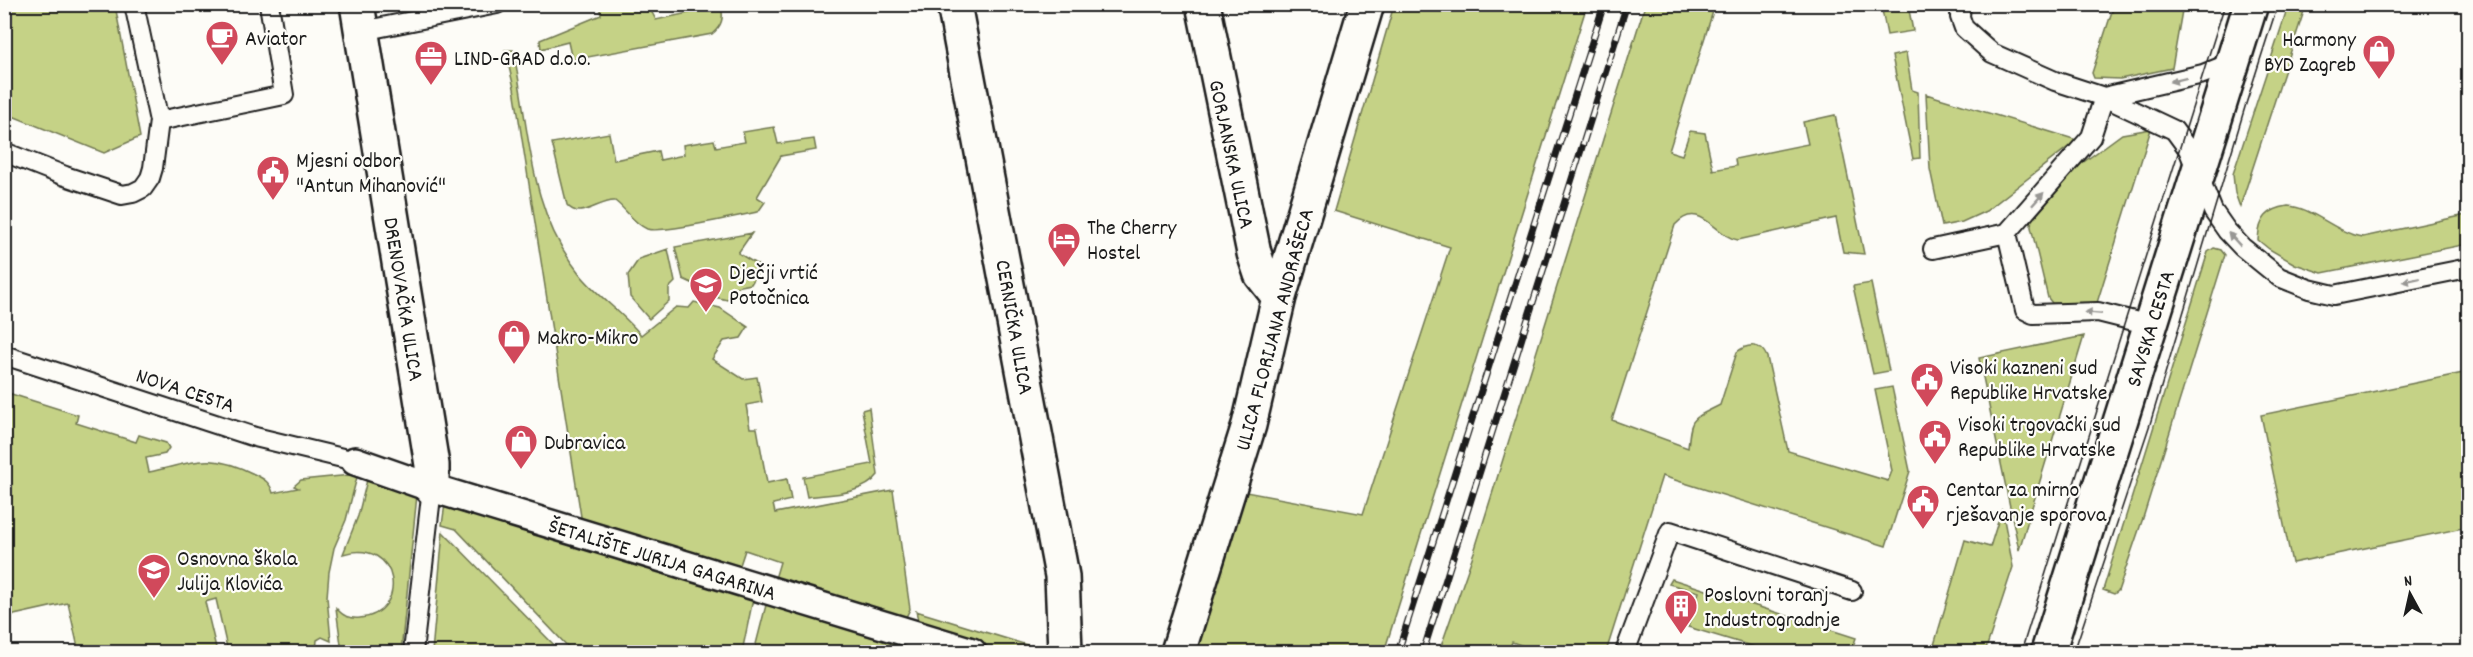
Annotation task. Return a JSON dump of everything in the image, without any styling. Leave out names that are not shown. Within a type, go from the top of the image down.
[{"type":"street","name":"CERNIČKA ULICA","points":[[954,4],[1062,576],[1065,651]]},
{"type":"street","name":"GORJANSKA ULICA","points":[[1203,4],[1254,253],[1261,273],[1279,297]]},
{"type":"street","name":"ULICA FLORIJANA ANDRAŠECA","points":[[1178,652],[1249,425],[1279,297],[1367,4]]},
{"type":"street","name":"SAVSKA CESTA","points":[[2048,652],[2251,4]]},
{"type":"street","name":"DRENOVAČKA ULICA","points":[[360,18],[432,465],[432,488]]},
{"type":"street","name":"ŠETALIŠTE JURIJA GAGARINA","points":[[355,461],[432,488],[972,652]]},
{"type":"lane","points":[[4,152],[122,195],[143,188],[150,178],[159,121],[134,4]]},
{"type":"lane","points":[[159,121],[284,95],[269,4]]},
{"type":"lane","points":[[360,18],[497,4]]},
{"type":"lane","points":[[1961,4],[1960,17],[1964,28],[1992,53],[2055,81],[2104,97],[2174,130],[2188,149],[2213,211],[2227,231],[2241,247],[2279,277],[2309,289],[2334,295],[2469,268]]},
{"type":"lane","points":[[2104,97],[2203,74],[2233,62]]},
{"type":"lane","points":[[1933,249],[2007,233],[2091,137],[2104,97]]},
{"type":"lane","points":[[2007,233],[2025,310],[2033,314],[2098,312],[2150,326]]},
{"type":"lane","name":"NOVA CESTA","points":[[4,355],[255,437],[355,461]]},
{"type":"lane","points":[[413,652],[432,488]]},
{"type":"lane","points":[[1624,652],[1670,531],[1852,591]]},
{"type":"green space","points":[[2289,4],[2306,5],[2240,207],[2235,193],[2233,174]]},
{"type":"green space","points":[[4,5],[115,5],[140,137],[104,153],[5,113]]},
{"type":"green space","points":[[599,5],[648,5],[656,20],[721,6],[722,18],[720,25],[712,34],[572,60],[568,42],[541,49],[540,40],[601,15]]},
{"type":"green space","points":[[1394,5],[1587,5],[1384,652],[1184,652],[1241,491],[1363,514],[1450,247],[1334,211]]},
{"type":"green space","points":[[1645,5],[1715,5],[1669,151],[1682,155],[1690,131],[1705,133],[1713,170],[1736,166],[1735,159],[1808,144],[1803,122],[1835,115],[1864,254],[1843,252],[1836,218],[1738,240],[1722,233],[1700,217],[1684,218],[1675,225],[1612,420],[1688,448],[1690,430],[1694,420],[1720,405],[1737,352],[1745,347],[1754,346],[1761,349],[1767,357],[1788,451],[1888,481],[1892,471],[1875,390],[1892,387],[1910,471],[1886,546],[1662,476],[1606,652],[1541,652],[1512,642],[1508,652],[1439,652],[1474,552]]},
{"type":"green space","points":[[1881,5],[1908,5],[1913,31],[1887,35]]},
{"type":"green space","points":[[2114,5],[2183,5],[2172,68],[2120,79],[2094,78],[2092,73]]},
{"type":"green space","points":[[505,50],[513,50],[533,166],[549,222],[562,248],[579,273],[641,335],[676,307],[689,308],[694,302],[720,308],[748,327],[741,338],[724,341],[712,359],[743,379],[757,377],[762,402],[746,405],[750,428],[757,428],[767,483],[787,479],[791,500],[773,504],[775,513],[893,490],[910,609],[904,621],[774,582],[780,562],[745,550],[738,571],[582,523],[514,88]]},
{"type":"green space","points":[[1906,53],[1912,90],[1918,92],[1920,158],[1913,159],[1892,56]]},
{"type":"green space","points":[[1926,94],[2077,140],[1986,211],[1962,222],[1942,226],[1930,169]]},
{"type":"green space","points":[[774,127],[778,144],[814,139],[816,150],[781,156],[757,197],[765,202],[758,212],[700,224],[655,230],[642,227],[615,201],[584,211],[572,209],[567,205],[552,143],[609,133],[614,160],[658,151],[660,160],[684,155],[683,145],[714,140],[716,147],[745,142],[743,132]]},
{"type":"green space","points":[[2151,129],[2096,306],[2052,303],[2048,298],[2031,227],[2032,216],[2070,172],[2122,134]]},
{"type":"green space","points":[[2281,207],[2297,207],[2343,231],[2363,237],[2466,215],[2468,244],[2322,273],[2295,264],[2258,240],[2260,226],[2266,216]]},
{"type":"green space","points":[[752,233],[738,253],[761,267],[751,284],[736,287],[727,300],[698,293],[694,284],[683,279],[675,247]]},
{"type":"green space","points":[[2214,248],[2221,250],[2225,255],[2143,518],[2118,591],[2114,594],[2103,590],[2208,252]]},
{"type":"green space","points":[[668,249],[675,282],[669,288],[669,301],[649,319],[630,297],[628,275],[639,259]]},
{"type":"green space","points":[[1871,283],[1889,371],[1873,374],[1853,286]]},
{"type":"green space","points":[[2084,336],[2019,550],[1979,358]]},
{"type":"green space","points":[[2468,372],[2468,527],[2292,563],[2261,415]]},
{"type":"green space","points":[[5,392],[78,415],[76,423],[136,442],[139,435],[166,443],[169,448],[165,454],[146,458],[149,472],[191,462],[225,463],[264,479],[273,493],[298,488],[294,486],[301,480],[351,475],[357,477],[346,520],[334,548],[329,572],[327,597],[331,641],[322,637],[317,640],[316,652],[228,652],[216,599],[205,602],[217,652],[79,652],[68,603],[5,617]]},
{"type":"green space","points":[[869,408],[878,475],[872,482],[855,490],[807,497],[803,477],[872,464],[862,410]]},
{"type":"green space","points":[[367,480],[417,495],[401,652],[342,652],[336,608],[344,615],[360,618],[376,613],[386,604],[392,592],[392,578],[387,566],[377,556],[362,552],[343,554],[358,516]]},
{"type":"green space","points":[[445,504],[753,599],[742,652],[573,652],[456,529],[442,525]]},
{"type":"green space","points":[[2002,509],[2013,567],[1985,652],[1932,652],[1965,540],[1990,547]]},
{"type":"green space","points":[[443,532],[561,652],[432,652]]},
{"type":"green space","points":[[1672,579],[1856,638],[1851,652],[1771,652],[1688,627],[1699,592],[1669,584]]},
{"type":"green space","points":[[769,603],[928,652],[754,652],[766,605]]},
{"type":"green space","points":[[916,611],[1050,652],[1006,652],[927,628],[918,620]]},
{"type":"tram line","points":[[2021,652],[2225,4]]},
{"type":"tram line","points":[[2074,652],[2150,424],[2278,4]]},
{"type":"railway","points":[[1398,652],[1604,4]]},
{"type":"railway","points":[[1423,652],[1627,4]]},
{"type":"place","name":"Aviator","points":[[222,66]]},
{"type":"place","name":"Harmony BYD Zagreb","points":[[2379,80]]},
{"type":"place","name":"LIND-GRAD d.o.o.","points":[[431,86]]},
{"type":"place","name":"Mjesni odbor \"Antun Mihanović\"","points":[[273,201]]},
{"type":"place","name":"The Cherry Hostel","points":[[1064,268]]},
{"type":"place","name":"Dječji vrtić Potočnica","points":[[706,313]]},
{"type":"place","name":"Makro-Mikro","points":[[514,365]]},
{"type":"place","name":"Visoki kazneni sud Republike Hrvatske","points":[[1927,408]]},
{"type":"place","name":"Visoki trgovački sud Republike Hrvatske","points":[[1935,465]]},
{"type":"place","name":"Dubravica","points":[[521,470]]},
{"type":"place","name":"Centar za mirno rješavanje sporova","points":[[1923,530]]},
{"type":"place","name":"Osnovna škola Julija Klovića","points":[[154,599]]},
{"type":"place","name":"Poslovni toranj Industrogradnje","points":[[1681,635]]}]
